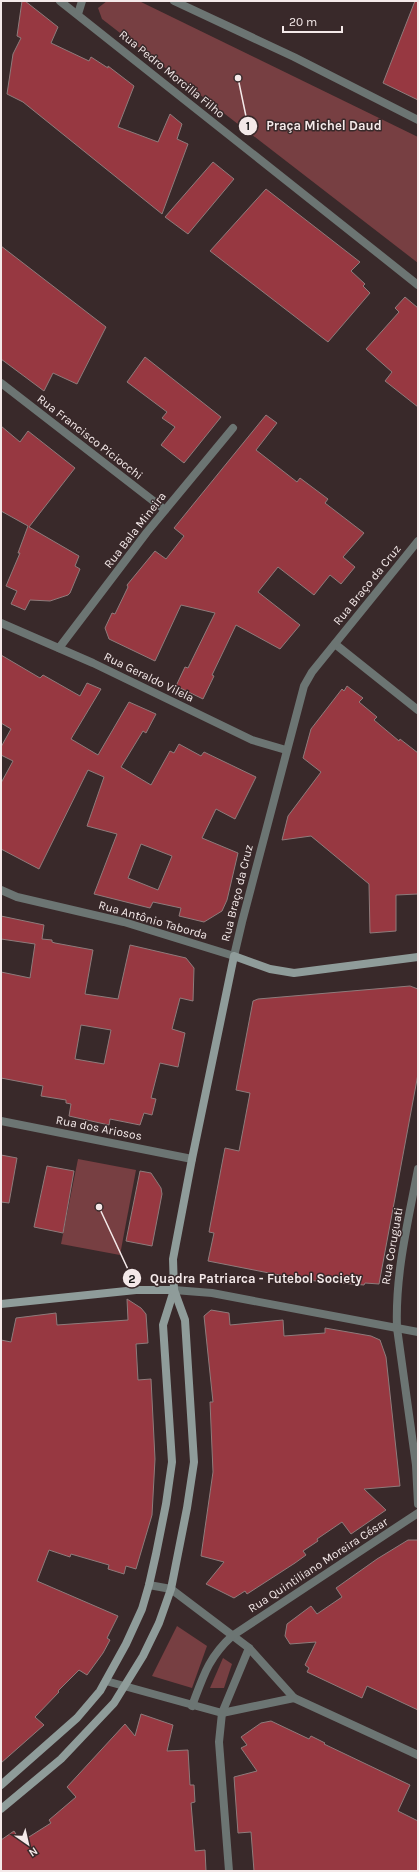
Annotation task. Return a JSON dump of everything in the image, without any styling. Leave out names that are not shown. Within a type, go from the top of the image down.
[{"type":"street","name":"Rua Pedro Morcilla Filho","points":[[60,1],[418,286]]},
{"type":"street","points":[[78,14],[82,1]]},
{"type":"street","points":[[174,1],[294,57],[418,120]]},
{"type":"street","name":"Rua Francisco Piciocchi","points":[[1,383],[165,510]]},
{"type":"street","name":"Rua Bala Mineira","points":[[59,648],[165,510],[232,428]]},
{"type":"street","name":"Rua Braço da Cruz","points":[[174,1290],[173,1259],[234,956],[286,750],[304,686],[312,672],[418,541]]},
{"type":"street","name":"Rua Geraldo Vilela","points":[[1,623],[59,648],[252,740],[286,750]]},
{"type":"street","points":[[335,644],[418,710]]},
{"type":"street","name":"Rua Antônio Taborda","points":[[1,890],[17,897],[124,922],[234,956],[270,969],[294,973],[418,957]]},
{"type":"street","name":"Rua dos Ariosos","points":[[1,1121],[192,1159]]},
{"type":"street","name":"Rua Coruguati","points":[[397,1328],[397,1286],[418,1169]]},
{"type":"street","points":[[1,1304],[136,1290],[174,1290],[212,1293],[418,1332]]},
{"type":"street","points":[[1,1785],[77,1718],[106,1681],[142,1609],[149,1585],[166,1504],[172,1462],[163,1325],[174,1290]]},
{"type":"street","points":[[1,1809],[61,1759],[114,1703],[143,1656],[160,1623],[171,1589],[188,1508],[194,1462],[185,1320],[174,1290]]},
{"type":"street","points":[[397,1328],[416,1465],[418,1504]]},
{"type":"street","name":"Rua Quintiliano Moreira César","points":[[192,1706],[210,1660],[220,1647],[232,1636],[418,1513]]},
{"type":"street","points":[[149,1585],[171,1589],[249,1648],[294,1698],[418,1755]]},
{"type":"street","points":[[229,1871],[219,1742],[222,1713],[249,1648]]},
{"type":"street","points":[[106,1681],[192,1706],[222,1713],[294,1698]]},
{"type":"shaded area","points":[[107,1],[139,1],[418,137],[418,263],[102,19],[98,8]]},
{"type":"shaded area","points":[[78,1159],[136,1170],[120,1255],[61,1244]]},
{"type":"shaded area","points":[[177,1626],[207,1646],[192,1688],[152,1676]]},
{"type":"shaded area","points":[[223,1658],[232,1664],[224,1688],[210,1688]]},
{"type":"building","points":[[22,1],[25,1],[58,27],[51,43],[89,61],[91,57],[108,68],[108,66],[134,86],[118,127],[158,142],[170,114],[182,124],[177,139],[188,144],[162,214],[23,102],[7,94],[13,54],[21,38],[17,36]]},
{"type":"building","points":[[415,1],[418,1],[418,100],[383,83]]},
{"type":"building","points":[[213,162],[234,179],[188,234],[165,217]]},
{"type":"building","points":[[266,189],[360,262],[351,271],[365,284],[363,286],[370,293],[328,342],[210,251]]},
{"type":"building","points":[[1,246],[106,327],[77,384],[53,373],[44,391],[1,359]]},
{"type":"building","points":[[405,297],[418,308],[418,407],[385,381],[392,372],[366,349],[399,312],[395,308]]},
{"type":"building","points":[[145,357],[221,417],[184,463],[161,445],[175,427],[162,418],[167,412],[127,382]]},
{"type":"building","points":[[266,415],[277,423],[256,450],[297,482],[300,478],[328,499],[325,503],[364,533],[343,557],[355,567],[341,584],[330,575],[314,595],[278,567],[258,592],[300,625],[280,649],[236,625],[212,675],[214,676],[203,699],[176,686],[185,667],[188,668],[215,613],[181,605],[155,661],[109,639],[105,628],[112,613],[115,614],[128,587],[127,585],[155,551],[166,559],[184,536],[174,528]]},
{"type":"building","points":[[1,426],[20,442],[28,431],[75,468],[29,527],[79,556],[75,566],[80,569],[68,595],[50,601],[30,600],[25,610],[11,604],[17,591],[6,586],[20,553],[18,553],[28,526],[1,511]]},
{"type":"building","points":[[1,655],[40,678],[43,675],[80,696],[87,683],[101,689],[71,739],[98,755],[129,702],[156,714],[146,733],[143,731],[121,767],[151,785],[170,751],[174,753],[179,744],[201,756],[204,752],[256,777],[235,819],[216,809],[202,838],[238,853],[227,900],[222,911],[204,922],[179,916],[181,908],[153,902],[150,908],[94,894],[117,834],[87,826],[104,777],[88,770],[39,869],[1,849],[1,783],[13,761],[1,755],[1,747],[11,729],[1,723]],"holes":[[[141,844],[172,856],[158,890],[128,878]]]},
{"type":"building","points":[[347,686],[363,698],[359,702],[377,717],[374,720],[399,741],[400,739],[418,753],[418,894],[396,895],[396,931],[370,933],[369,884],[311,836],[282,840],[288,816],[321,772],[303,758],[311,729],[342,689],[344,691]]},
{"type":"building","points":[[1,916],[44,925],[42,939],[93,950],[85,994],[118,999],[130,945],[186,958],[194,968],[193,1001],[180,998],[172,1029],[185,1033],[178,1067],[160,1063],[151,1098],[156,1099],[152,1115],[144,1113],[140,1125],[110,1119],[109,1125],[69,1116],[71,1104],[66,1103],[66,1100],[41,1096],[43,1086],[1,1078],[1,972],[30,978],[35,944],[1,939]],"holes":[[[81,1025],[111,1030],[104,1064],[75,1059]]]},
{"type":"building","points":[[410,986],[418,989],[418,1074],[379,1284],[365,1283],[364,1285],[305,1280],[208,1261],[214,1233],[209,1232],[225,1148],[239,1151],[250,1093],[236,1090],[253,1001],[258,999]]},
{"type":"building","points":[[1,1155],[17,1158],[9,1203],[1,1202]]},
{"type":"building","points":[[47,1166],[74,1171],[63,1233],[34,1227]]},
{"type":"building","points":[[140,1171],[151,1173],[161,1188],[162,1194],[152,1246],[126,1241]]},
{"type":"building","points":[[127,1299],[141,1308],[146,1314],[148,1343],[136,1344],[138,1380],[151,1379],[155,1459],[152,1515],[136,1569],[126,1566],[124,1574],[108,1569],[109,1565],[71,1554],[70,1557],[49,1550],[37,1581],[118,1616],[107,1638],[110,1640],[103,1653],[87,1675],[79,1670],[58,1691],[59,1692],[35,1717],[44,1725],[1,1763],[1,1340],[11,1342],[16,1318],[56,1313],[57,1325],[128,1320]]},
{"type":"building","points":[[211,1310],[229,1313],[230,1325],[283,1320],[284,1336],[325,1333],[325,1328],[371,1336],[380,1340],[386,1357],[400,1486],[364,1489],[386,1510],[351,1534],[342,1522],[317,1539],[318,1541],[303,1551],[306,1555],[295,1563],[247,1594],[245,1591],[234,1598],[206,1584],[224,1562],[201,1556],[213,1472],[210,1402],[213,1402],[204,1316]]},
{"type":"building","points":[[408,1540],[418,1540],[418,1710],[367,1686],[362,1698],[307,1672],[309,1668],[305,1665],[316,1642],[290,1644],[285,1636],[287,1624],[311,1606],[317,1614],[342,1597],[336,1588],[377,1559]]},
{"type":"building","points":[[141,1714],[173,1725],[167,1751],[188,1750],[190,1785],[194,1785],[195,1802],[191,1803],[195,1851],[205,1850],[206,1871],[1,1871],[1,1840],[14,1831],[21,1842],[51,1823],[49,1820],[76,1797],[67,1787],[125,1724],[135,1736]]},
{"type":"building","points":[[271,1721],[309,1739],[311,1736],[325,1743],[324,1744],[410,1785],[398,1811],[418,1821],[418,1871],[254,1871],[251,1832],[238,1833],[234,1777],[257,1771],[241,1748],[247,1745],[241,1737],[261,1723]]},
{"type":"place","name":"Praça Michel Daud","points":[[238,78]]},
{"type":"place","name":"Quadra Patriarca - Futebol Society","points":[[99,1207]]}]
